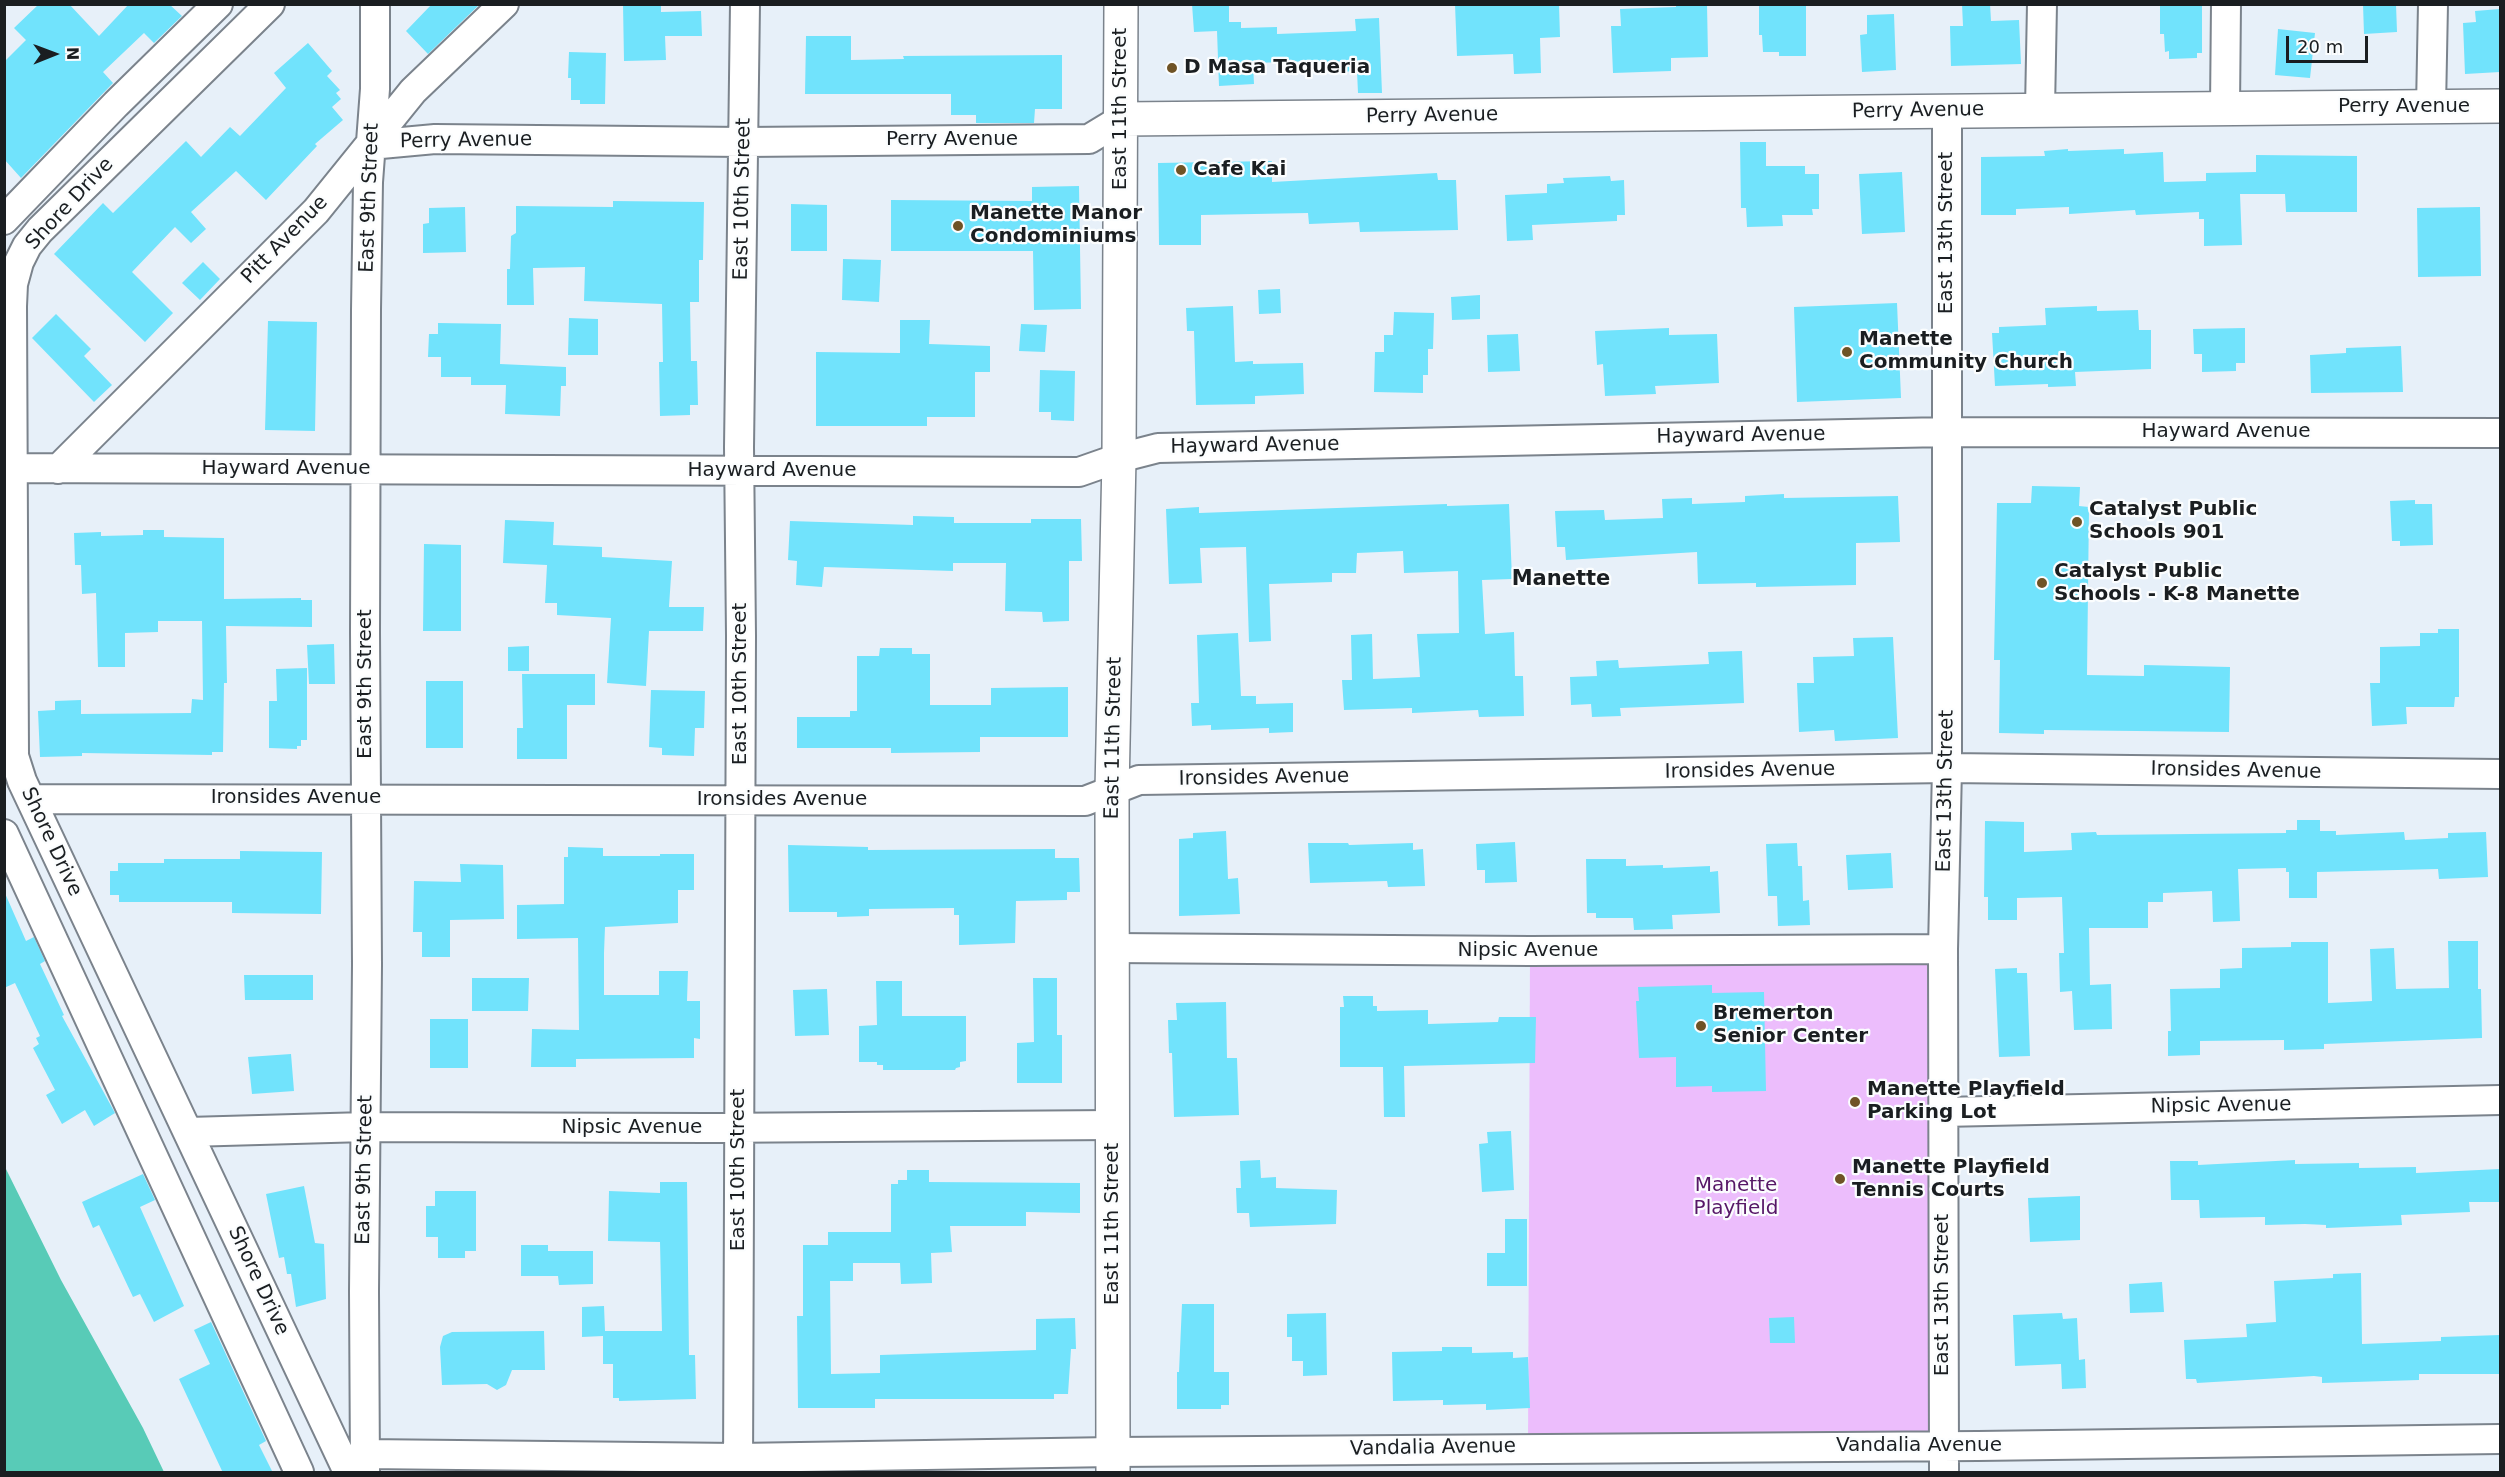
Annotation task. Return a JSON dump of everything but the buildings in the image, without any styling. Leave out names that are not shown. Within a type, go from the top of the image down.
[{"type":"main road","name":"East 11th Street","points":[[1113,1462],[1112,790],[1119,458],[1121,4]]},
{"type":"main road","name":"Perry Avenue","points":[[1122,119],[2500,106]]},
{"type":"street","name":"Shore Drive","points":[[4,220],[108,112],[218,4]]},
{"type":"street","name":"Shore Drive","points":[[270,4],[40,230],[27,246],[19,262],[13,284],[14,756],[17,770],[188,1132],[359,1466]]},
{"type":"street","name":"East 9th Street","points":[[359,1466],[366,1127],[365,469],[370,145],[375,89],[375,4]]},
{"type":"street","name":"Pitt Avenue","points":[[58,469],[316,211],[413,91],[504,4]]},
{"type":"street","name":"East 10th Street","points":[[738,1465],[741,800],[739,471],[745,4]]},
{"type":"street","points":[[2040,109],[2042,4]]},
{"type":"street","points":[[2224,107],[2226,4]]},
{"type":"street","points":[[2431,107],[2433,4]]},
{"type":"street","name":"East 13th Street","points":[[1944,1459],[1942,1112],[1947,768],[1947,110]]},
{"type":"street","name":"Perry Avenue","points":[[370,145],[435,139],[744,142],[1089,139],[1122,119]]},
{"type":"street","name":"Hayward Avenue","points":[[12,468],[1079,472],[1158,448],[1947,432],[2500,433]]},
{"type":"street","name":"Ironsides Avenue","points":[[32,799],[1085,801],[1141,780],[1947,768],[2500,774]]},
{"type":"street","name":"Shore Drive","points":[[4,834],[298,1473]]},
{"type":"street","name":"Nipsic Avenue","points":[[1112,948],[1518,951],[1943,949]]},
{"type":"street","name":"Nipsic Avenue","points":[[1942,1112],[2500,1100]]},
{"type":"street","name":"Nipsic Avenue","points":[[188,1132],[366,1127],[1113,1125]]},
{"type":"street","name":"Vandalia Avenue","points":[[359,1466],[1944,1459],[2500,1439]]},
{"type":"green space","name":"Manette Playfield","points":[[1943,949],[1944,1446],[1528,1447],[1530,951]]},
{"type":"shaded area","points":[[5,1167],[61,1280],[143,1428],[164,1472],[5,1472]]},
{"type":"place","name":"D Masa Taqueria","points":[[1172,68]]},
{"type":"place","name":"Cafe Kai","points":[[1181,170]]},
{"type":"place","name":"Manette Manor Condominiums","points":[[958,226]]},
{"type":"place","name":"Manette Community Church","points":[[1847,352]]},
{"type":"place","name":"Catalyst Public Schools 901","points":[[2077,522]]},
{"type":"place","name":"Catalyst Public Schools - K-8 Manette","points":[[2042,583]]},
{"type":"place","name":"Bremerton Senior Center","points":[[1701,1026]]},
{"type":"place","name":"Manette Playfield Parking Lot","points":[[1855,1102]]},
{"type":"place","name":"Manette Playfield Tennis Courts","points":[[1840,1179]]},
{"type":"district","name":"Manette","points":[[1561,580]]}]
